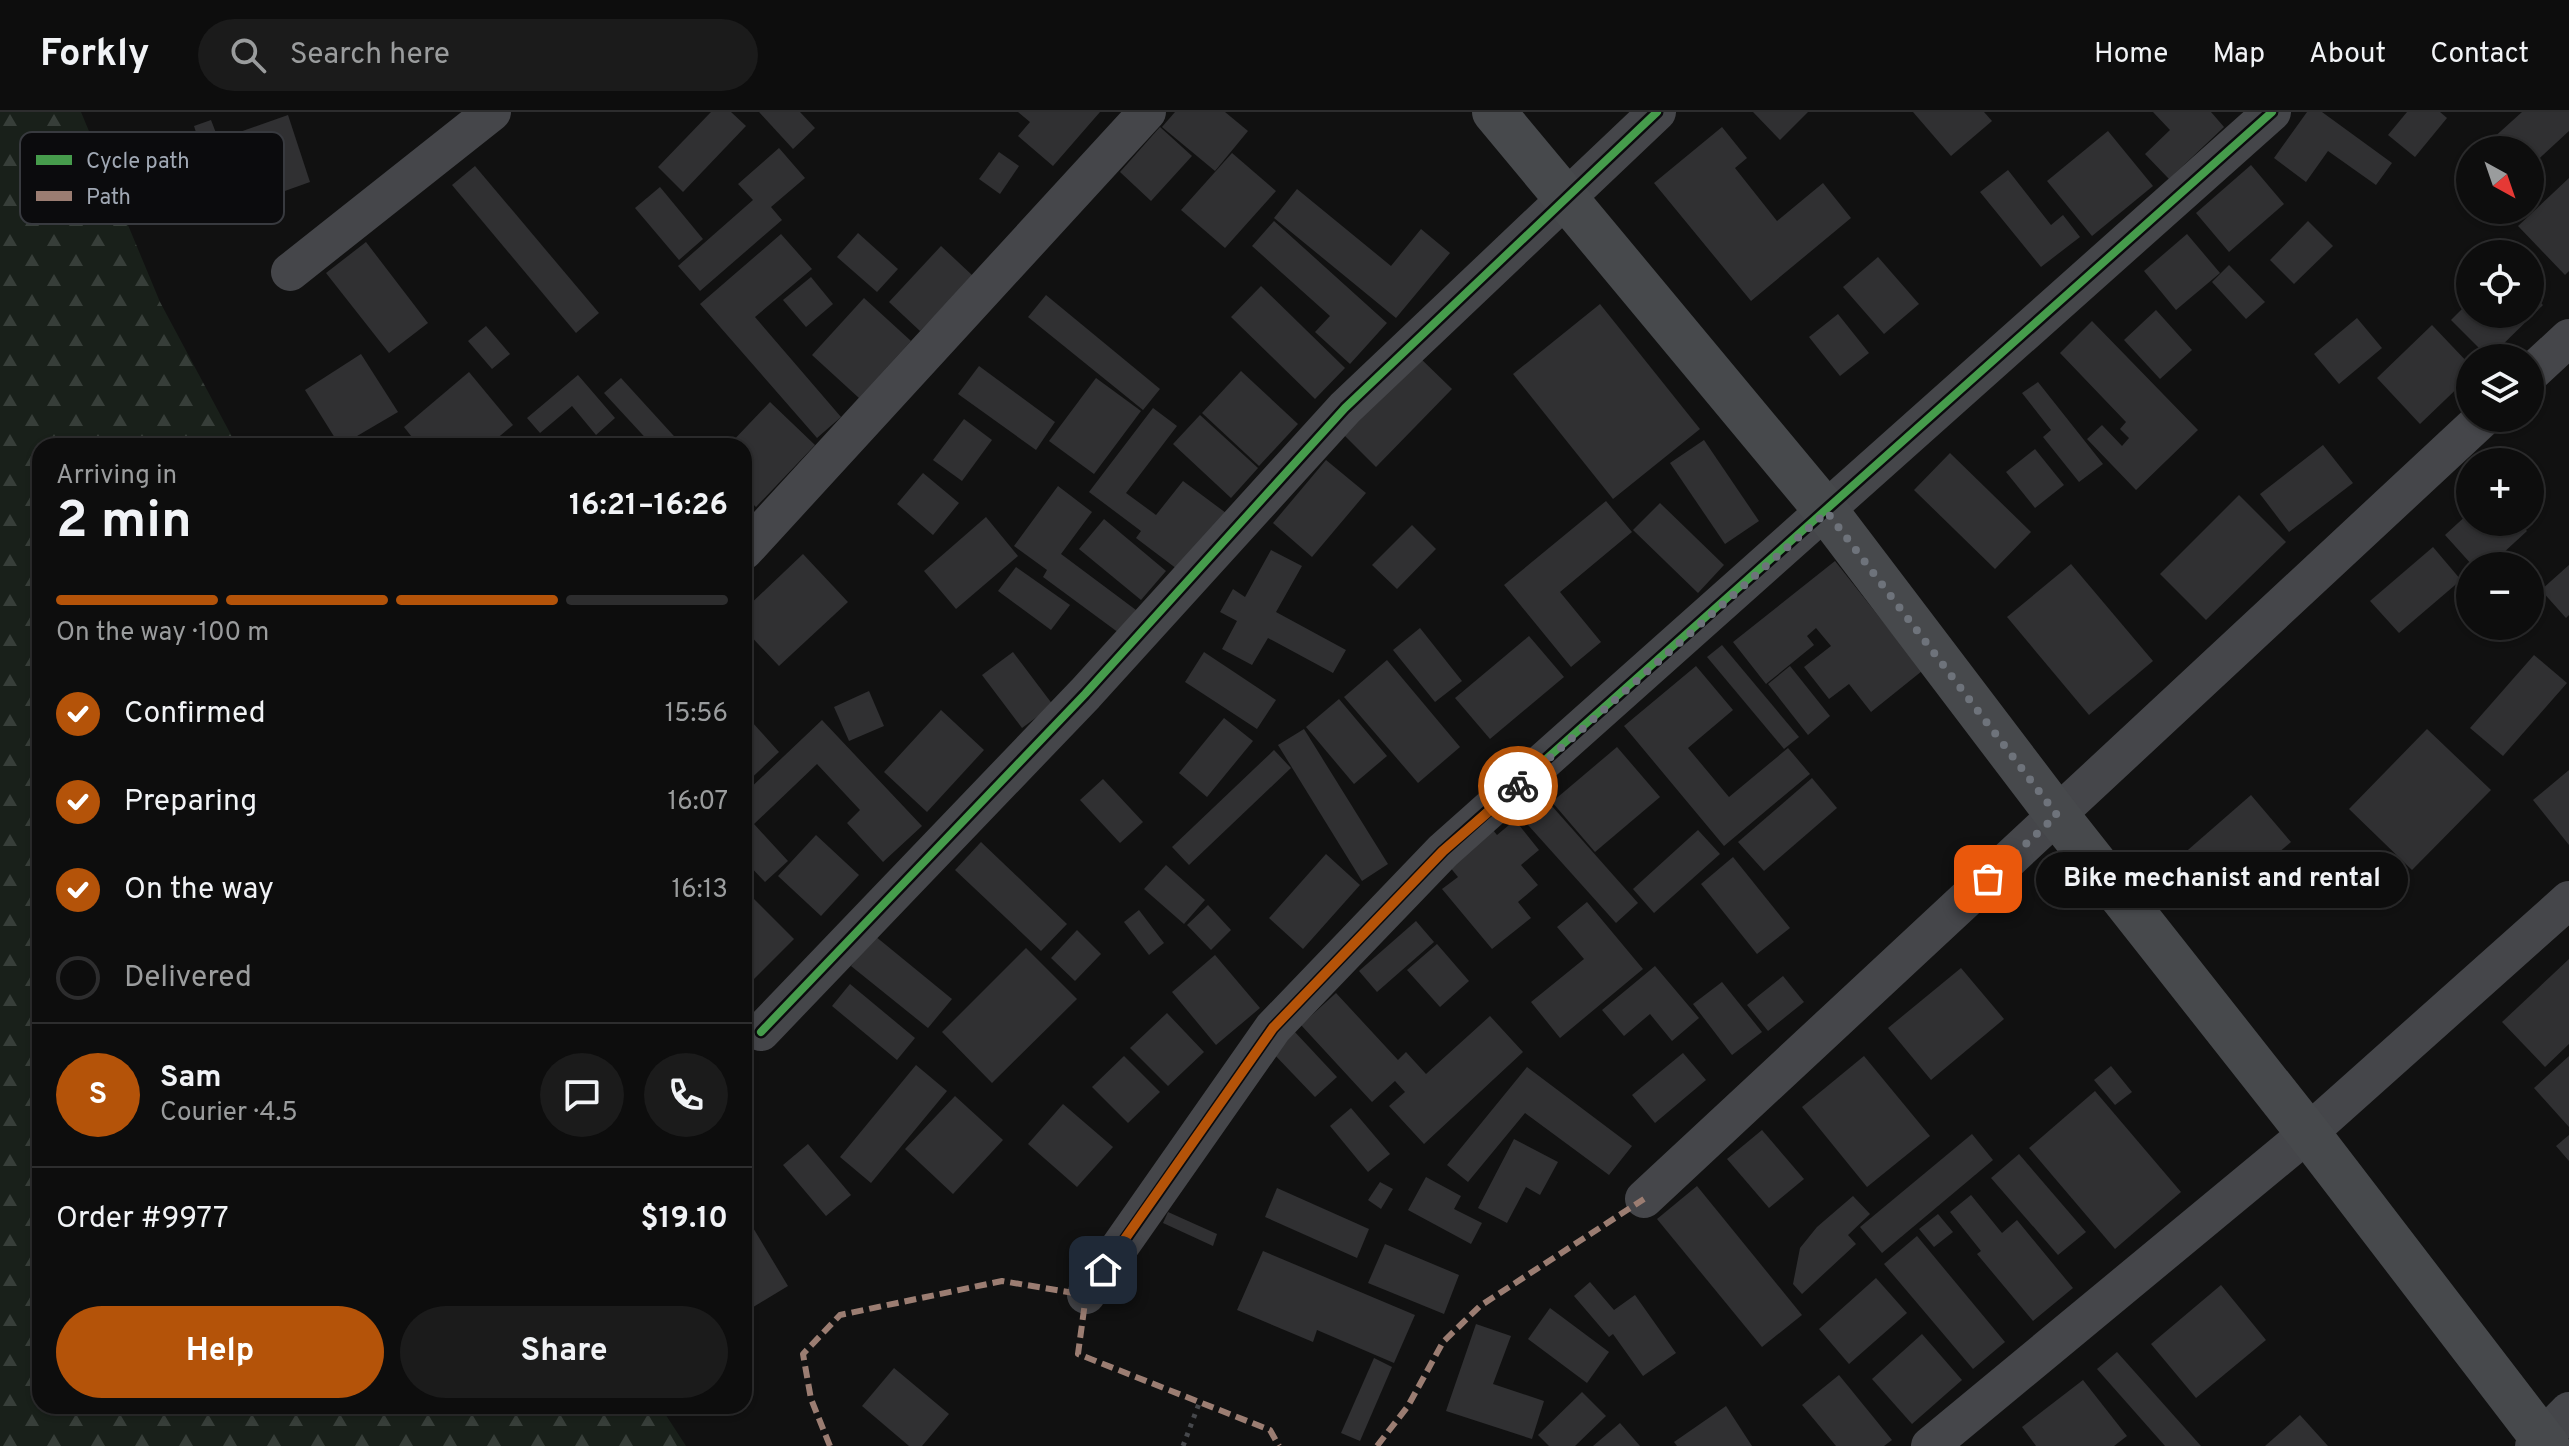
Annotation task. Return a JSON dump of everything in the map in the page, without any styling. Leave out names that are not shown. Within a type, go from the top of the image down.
[{"type":"main road","points":[[1494,112],[1827,512],[2057,815],[2548,1435]]},
{"type":"street","points":[[290,272],[492,112]]},
{"type":"street","points":[[752,542],[1147,112]]},
{"type":"street","points":[[761,1032],[1085,694],[1345,408],[1657,112]]},
{"type":"street","points":[[1086,1295],[1273,1028],[1443,851],[1827,512],[2272,112]]},
{"type":"street","points":[[2544,361],[2569,338]]},
{"type":"street","points":[[1644,1199],[2468,432]]},
{"type":"street","points":[[1930,1446],[2308,1133],[2569,900]]},
{"type":"path","points":[[1183,1446],[1200,1401]]},
{"type":"green space","points":[[0,112],[81,112],[89,132],[20,132],[20,224],[128,224],[160,302],[233,438],[32,438],[32,1414],[665,1414],[686,1446],[0,1446]]},
{"type":"building","points":[[711,112],[731,112],[746,126],[683,192],[658,167]]},
{"type":"building","points":[[759,112],[800,112],[815,128],[793,149]]},
{"type":"building","points":[[1018,112],[1100,112],[1053,166],[1018,136],[1030,122]]},
{"type":"building","points":[[1175,112],[1225,112],[1248,131],[1215,171],[1162,127]]},
{"type":"building","points":[[1753,112],[1808,112],[1780,140]]},
{"type":"building","points":[[1913,112],[1984,112],[1992,121],[1951,156]]},
{"type":"building","points":[[2153,112],[2211,112],[2224,127],[2169,179],[2145,154],[2170,130]]},
{"type":"building","points":[[2307,112],[2322,112],[2392,163],[2376,185],[2328,151],[2306,182],[2274,158]]},
{"type":"building","points":[[2407,112],[2440,112],[2447,118],[2415,157],[2388,135]]},
{"type":"building","points":[[2522,112],[2569,112],[2569,131],[2544,154],[2544,136],[2495,136]]},
{"type":"building","points":[[288,115],[310,182],[284,191],[284,132],[240,132]]},
{"type":"building","points":[[211,120],[216,132],[196,132],[194,126]]},
{"type":"building","points":[[1160,127],[1192,156],[1151,201],[1120,172]]},
{"type":"building","points":[[1722,127],[1747,158],[1735,168],[1777,221],[1823,183],[1851,218],[1751,301],[1654,183]]},
{"type":"building","points":[[2108,131],[2153,186],[2092,236],[2047,181]]},
{"type":"building","points":[[779,148],[805,178],[771,207],[782,220],[700,291],[678,266],[753,200],[738,184]]},
{"type":"building","points":[[999,152],[1019,166],[1000,194],[979,179]]},
{"type":"building","points":[[1232,153],[1276,191],[1225,248],[1181,210]]},
{"type":"building","points":[[2251,165],[2284,204],[2229,252],[2196,213]]},
{"type":"building","points":[[475,166],[599,313],[576,333],[452,185]]},
{"type":"building","points":[[2008,170],[2051,225],[2063,215],[2080,237],[2041,267],[1980,192]]},
{"type":"building","points":[[2569,178],[2569,271],[2565,275],[2544,253],[2544,240],[2531,240],[2518,226],[2544,224],[2544,202]]},
{"type":"building","points":[[660,187],[703,239],[679,260],[635,208]]},
{"type":"building","points":[[1297,189],[1391,266],[1421,229],[1450,253],[1396,318],[1274,218]]},
{"type":"building","points":[[1274,221],[1387,323],[1350,364],[1315,332],[1330,316],[1252,246]]},
{"type":"building","points":[[2308,221],[2333,246],[2294,284],[2270,260]]},
{"type":"building","points":[[858,233],[898,269],[877,292],[837,257]]},
{"type":"building","points":[[781,234],[812,269],[755,317],[841,417],[817,438],[700,304]]},
{"type":"building","points":[[2187,234],[2220,273],[2176,310],[2144,271]]},
{"type":"building","points":[[366,242],[428,323],[389,353],[326,273]]},
{"type":"building","points":[[941,246],[973,276],[920,331],[889,302]]},
{"type":"building","points":[[1878,257],[1919,304],[1884,334],[1843,287]]},
{"type":"building","points":[[2229,265],[2265,302],[2246,319],[2212,282]]},
{"type":"building","points":[[811,277],[833,304],[806,327],[783,300]]},
{"type":"building","points":[[1261,286],[1345,368],[1315,399],[1231,317]]},
{"type":"building","points":[[1046,295],[1160,389],[1143,410],[1028,317]]},
{"type":"building","points":[[864,298],[911,341],[859,398],[812,355]]},
{"type":"building","points":[[1600,304],[1700,429],[1613,499],[1513,374]]},
{"type":"building","points":[[2156,310],[2192,350],[2160,379],[2124,340]]},
{"type":"building","points":[[1838,314],[1869,353],[1840,376],[1809,337]]},
{"type":"building","points":[[2357,318],[2382,348],[2339,384],[2314,354]]},
{"type":"building","points":[[2092,321],[2198,430],[2136,490],[2087,439],[2102,425],[2122,446],[2129,438],[2120,429],[2126,422],[2060,353]]},
{"type":"building","points":[[2432,325],[2456,350],[2456,389],[2420,424],[2377,378]]},
{"type":"building","points":[[486,326],[510,354],[492,369],[468,341]]},
{"type":"building","points":[[2459,328],[2520,328],[2503,344],[2475,344]]},
{"type":"building","points":[[361,354],[398,412],[354,438],[335,438],[305,390]]},
{"type":"building","points":[[1417,355],[1452,389],[1376,467],[1341,432]]},
{"type":"building","points":[[979,366],[1055,422],[1036,450],[958,394]]},
{"type":"building","points":[[1241,371],[1298,424],[1259,466],[1202,413]]},
{"type":"building","points":[[469,372],[513,425],[498,438],[413,438],[404,427]]},
{"type":"building","points":[[578,375],[615,418],[596,435],[572,406],[540,433],[527,418]]},
{"type":"building","points":[[621,378],[676,438],[646,438],[604,393]]},
{"type":"building","points":[[1096,378],[1141,411],[1094,474],[1049,441]]},
{"type":"building","points":[[2038,382],[2103,464],[2079,482],[2043,437],[2051,430],[2022,393]]},
{"type":"building","points":[[770,402],[815,445],[756,507],[752,503],[752,438],[736,438]]},
{"type":"building","points":[[1153,408],[1177,426],[1126,493],[1156,515],[1183,481],[1226,513],[1181,572],[1136,538],[1141,531],[1089,492]]},
{"type":"building","points":[[1200,415],[1258,468],[1231,498],[1173,444]]},
{"type":"building","points":[[964,419],[992,440],[962,481],[933,460]]},
{"type":"building","points":[[1704,440],[1759,521],[1725,544],[1670,463]]},
{"type":"building","points":[[2323,445],[2353,483],[2289,532],[2260,494]]},
{"type":"building","points":[[2035,449],[2064,485],[2035,508],[2006,472]]},
{"type":"building","points":[[1950,453],[2031,532],[1995,569],[1914,490]]},
{"type":"building","points":[[1326,460],[1366,493],[1312,557],[1273,523]]},
{"type":"building","points":[[923,473],[959,503],[933,535],[897,504]]},
{"type":"building","points":[[1058,486],[1092,512],[1061,554],[1136,610],[1119,633],[1043,577],[1047,570],[1014,546]]},
{"type":"building","points":[[2239,495],[2286,542],[2206,620],[2160,574]]},
{"type":"building","points":[[1606,501],[1632,532],[1560,592],[1601,642],[1571,667],[1504,585]]},
{"type":"building","points":[[1660,503],[1724,565],[1698,593],[1633,530]]},
{"type":"building","points":[[986,517],[1018,556],[956,609],[924,571]]},
{"type":"building","points":[[1104,519],[1166,571],[1141,600],[1079,549]]},
{"type":"building","points":[[1412,525],[1436,549],[1397,589],[1372,565]]},
{"type":"building","points":[[2456,525],[2456,536],[2522,536],[2504,552],[2460,552],[2445,535]]},
{"type":"building","points":[[2433,547],[2456,574],[2456,584],[2399,633],[2370,601]]},
{"type":"building","points":[[1271,550],[1302,566],[1276,612],[1346,650],[1333,673],[1268,638],[1252,665],[1222,649],[1237,621],[1220,612],[1233,589],[1245,597]]},
{"type":"building","points":[[803,554],[848,602],[779,666],[752,637],[752,602]]},
{"type":"building","points":[[1835,561],[1922,671],[1871,712],[1849,684],[1829,699],[1804,667],[1831,646],[1816,628],[1807,636],[1814,645],[1766,684],[1733,642]]},
{"type":"building","points":[[2071,564],[2153,661],[2089,715],[2007,617]]},
{"type":"building","points":[[2569,565],[2569,615],[2566,618],[2544,593],[2544,587]]},
{"type":"building","points":[[1016,567],[1070,605],[1051,630],[998,591]]},
{"type":"building","points":[[1420,628],[1462,681],[1435,702],[1393,650]]},
{"type":"building","points":[[1529,636],[1564,677],[1490,739],[1455,698]]},
{"type":"building","points":[[1722,645],[1799,737],[1784,749],[1707,657]]},
{"type":"building","points":[[1013,652],[1053,705],[1022,728],[982,675]]},
{"type":"building","points":[[1204,652],[1276,700],[1257,729],[1185,682]]},
{"type":"building","points":[[2534,655],[2567,683],[2503,756],[2470,728]]},
{"type":"building","points":[[1387,660],[1460,747],[1418,783],[1344,697]]},
{"type":"building","points":[[1696,666],[1733,710],[1688,748],[1729,797],[1788,748],[1810,774],[1724,846],[1624,726]]},
{"type":"building","points":[[1790,666],[1830,716],[1808,735],[1768,684]]},
{"type":"building","points":[[869,691],[884,726],[849,741],[834,707]]},
{"type":"building","points":[[1339,699],[1387,756],[1354,784],[1306,727]]},
{"type":"building","points":[[941,710],[984,750],[927,812],[884,772]]},
{"type":"building","points":[[1224,718],[1253,741],[1207,797],[1179,773]]},
{"type":"building","points":[[822,720],[922,826],[883,862],[847,823],[860,810],[817,764],[754,824],[788,861],[765,882],[752,868],[752,786]]},
{"type":"building","points":[[752,722],[779,752],[752,777]]},
{"type":"building","points":[[1304,729],[1388,864],[1362,881],[1278,745]]},
{"type":"building","points":[[2427,729],[2491,790],[2412,870],[2349,809]]},
{"type":"building","points":[[1617,747],[1660,797],[1595,852],[1552,802]]},
{"type":"building","points":[[1274,750],[1291,768],[1189,865],[1172,847]]},
{"type":"building","points":[[2569,770],[2569,845],[2533,800]]},
{"type":"building","points":[[1812,778],[1837,808],[1764,871],[1738,842]]},
{"type":"building","points":[[1103,779],[1143,822],[1120,843],[1080,800]]},
{"type":"building","points":[[2251,795],[2291,842],[2221,902],[2181,856]]},
{"type":"building","points":[[1551,805],[1638,903],[1616,923],[1528,825]]},
{"type":"building","points":[[1515,820],[1539,850],[1521,865],[1538,885],[1518,902],[1531,918],[1492,949],[1442,889],[1458,877],[1449,866],[1493,830],[1497,835]]},
{"type":"building","points":[[1698,830],[1720,854],[1654,913],[1633,889]]},
{"type":"building","points":[[816,835],[859,875],[821,916],[778,876]]},
{"type":"building","points":[[981,842],[1067,924],[1041,951],[955,870]]},
{"type":"building","points":[[1326,854],[1360,885],[1303,949],[1269,918]]},
{"type":"building","points":[[1733,857],[1790,928],[1757,954],[1701,884]]},
{"type":"building","points":[[1166,865],[1205,900],[1184,924],[1144,889]]},
{"type":"building","points":[[752,897],[794,939],[752,981]]},
{"type":"building","points":[[1587,902],[1643,969],[1560,1038],[1531,1002],[1584,959],[1557,927]]},
{"type":"building","points":[[1208,905],[1231,930],[1211,950],[1187,925]]},
{"type":"building","points":[[1139,910],[1164,943],[1149,955],[1124,922]]},
{"type":"building","points":[[1416,921],[1434,942],[1377,992],[1359,971]]},
{"type":"building","points":[[1077,930],[1101,954],[1075,981],[1051,958]]},
{"type":"building","points":[[875,936],[952,999],[928,1028],[851,966]]},
{"type":"building","points":[[1437,944],[1469,981],[1440,1007],[1407,970]]},
{"type":"building","points":[[1026,948],[1077,999],[992,1083],[942,1032]]},
{"type":"building","points":[[1215,955],[1260,1008],[1216,1045],[1172,992]]},
{"type":"building","points":[[2569,959],[2569,1044],[2545,1067],[2502,1022]]},
{"type":"building","points":[[1655,966],[1699,1018],[1672,1041],[1650,1014],[1624,1036],[1602,1010]]},
{"type":"building","points":[[1961,968],[2004,1019],[1931,1080],[1888,1028]]},
{"type":"building","points":[[1783,976],[1804,1002],[1768,1031],[1747,1005]]},
{"type":"building","points":[[1722,982],[1762,1032],[1732,1055],[1693,1004]]},
{"type":"building","points":[[850,984],[915,1038],[897,1060],[832,1006]]},
{"type":"building","points":[[1336,993],[1398,1060],[1406,1052],[1426,1074],[1490,1016],[1523,1052],[1424,1144],[1389,1106],[1405,1092],[1395,1081],[1372,1102],[1301,1025]]},
{"type":"building","points":[[1167,1013],[1204,1052],[1168,1086],[1130,1048]]},
{"type":"building","points":[[1293,1030],[1337,1077],[1315,1097],[1271,1051]]},
{"type":"building","points":[[1683,1053],[1706,1080],[1655,1123],[1632,1095]]},
{"type":"building","points":[[1124,1056],[1160,1092],[1128,1123],[1092,1087]]},
{"type":"building","points":[[1864,1056],[1930,1136],[1867,1187],[1802,1107]]},
{"type":"building","points":[[2569,1056],[2569,1127],[2534,1088]]},
{"type":"building","points":[[916,1065],[947,1091],[871,1183],[840,1157]]},
{"type":"building","points":[[2111,1066],[2132,1092],[2115,1105],[2094,1080]]},
{"type":"building","points":[[1527,1067],[1632,1146],[1609,1175],[1525,1113],[1468,1182],[1447,1165]]},
{"type":"building","points":[[2095,1091],[2181,1192],[2115,1249],[2029,1148]]},
{"type":"building","points":[[955,1096],[1003,1140],[953,1194],[905,1149]]},
{"type":"building","points":[[1063,1104],[1113,1147],[1077,1187],[1028,1144]]},
{"type":"building","points":[[1351,1108],[1390,1154],[1368,1172],[1330,1126]]},
{"type":"building","points":[[1762,1130],[1804,1179],[1769,1208],[1727,1159]]},
{"type":"building","points":[[1972,1134],[1993,1160],[1882,1253],[1860,1227]]},
{"type":"building","points":[[2569,1135],[2569,1161],[2556,1146]]},
{"type":"building","points":[[1514,1139],[1558,1162],[1540,1195],[1526,1187],[1507,1223],[1478,1208]]},
{"type":"building","points":[[808,1144],[851,1195],[826,1216],[783,1165]]},
{"type":"building","points":[[2019,1154],[2086,1232],[2058,1255],[1991,1178]]},
{"type":"building","points":[[1426,1177],[1461,1196],[1454,1209],[1482,1223],[1471,1244],[1408,1210]]},
{"type":"building","points":[[1380,1182],[1393,1189],[1381,1209],[1368,1200]]},
{"type":"building","points":[[1697,1186],[1802,1315],[1762,1347],[1657,1219]]},
{"type":"building","points":[[1277,1188],[1369,1229],[1357,1258],[1265,1217]]},
{"type":"building","points":[[1971,1195],[2002,1233],[2017,1220],[2073,1288],[2033,1321],[1977,1254],[1981,1251],[1950,1212]]},
{"type":"building","points":[[1853,1196],[1870,1214],[1848,1235],[1856,1244],[1802,1294],[1793,1284],[1800,1248],[1817,1227]]},
{"type":"building","points":[[1168,1212],[1217,1234],[1213,1246],[1163,1223]]},
{"type":"building","points":[[1938,1214],[1953,1232],[1934,1247],[1919,1229]]},
{"type":"building","points":[[752,1226],[788,1286],[752,1308]]},
{"type":"building","points":[[1917,1236],[2005,1342],[1973,1369],[1884,1264]]},
{"type":"building","points":[[1385,1244],[1459,1275],[1444,1314],[1368,1283]]},
{"type":"building","points":[[1263,1251],[1415,1315],[1394,1363],[1317,1330],[1313,1342],[1237,1310]]},
{"type":"building","points":[[1876,1278],[1907,1313],[1849,1364],[1819,1329]]},
{"type":"building","points":[[1590,1282],[1614,1310],[1635,1295],[1676,1353],[1643,1376],[1613,1334],[1609,1337],[1574,1296]]},
{"type":"building","points":[[2221,1285],[2266,1340],[2196,1398],[2151,1344]]},
{"type":"building","points":[[1550,1308],[1609,1352],[1587,1383],[1528,1339]]},
{"type":"building","points":[[1476,1324],[1511,1336],[1493,1384],[1544,1401],[1532,1439],[1446,1411]]},
{"type":"building","points":[[1922,1334],[1962,1380],[1912,1424],[1872,1379]]},
{"type":"building","points":[[2117,1352],[2201,1446],[2165,1446],[2097,1369]]},
{"type":"building","points":[[1374,1358],[1392,1367],[1360,1441],[1341,1433]]},
{"type":"building","points":[[894,1368],[949,1414],[922,1446],[909,1446],[862,1406]]},
{"type":"building","points":[[1839,1375],[1892,1440],[1884,1446],[1836,1446],[1802,1405]]},
{"type":"building","points":[[2083,1380],[2127,1436],[2114,1446],[2036,1446],[2022,1427]]},
{"type":"building","points":[[1582,1392],[1606,1416],[1575,1446],[1549,1446],[1538,1435]]},
{"type":"building","points":[[1726,1406],[1752,1446],[1677,1446],[1674,1442]]},
{"type":"building","points":[[2300,1415],[2328,1446],[2265,1446]]},
{"type":"building","points":[[1620,1423],[1640,1446],[1593,1446]]},
{"type":"marked path","points":[[1377,1446],[1408,1406],[1443,1342],[1480,1306],[1644,1199]]},
{"type":"marked path","points":[[830,1446],[811,1399],[803,1354],[840,1315],[1002,1281],[1086,1295],[1078,1354],[1270,1430],[1279,1446]]},
{"type":"cycle path","points":[[761,1032],[1085,694],[1345,408],[1657,112]]},
{"type":"cycle path","points":[[1086,1295],[1273,1028],[1443,851],[2272,112]]},
{"type":"way so far","points":[[1518,786],[1827,512],[2057,815],[1988,879]]},
{"type":"place","name":"Bike mechanist and rental","points":[[1988,879]]},
{"type":"route","points":[[1103,1270],[1273,1028],[1443,851],[1518,786]]}]
